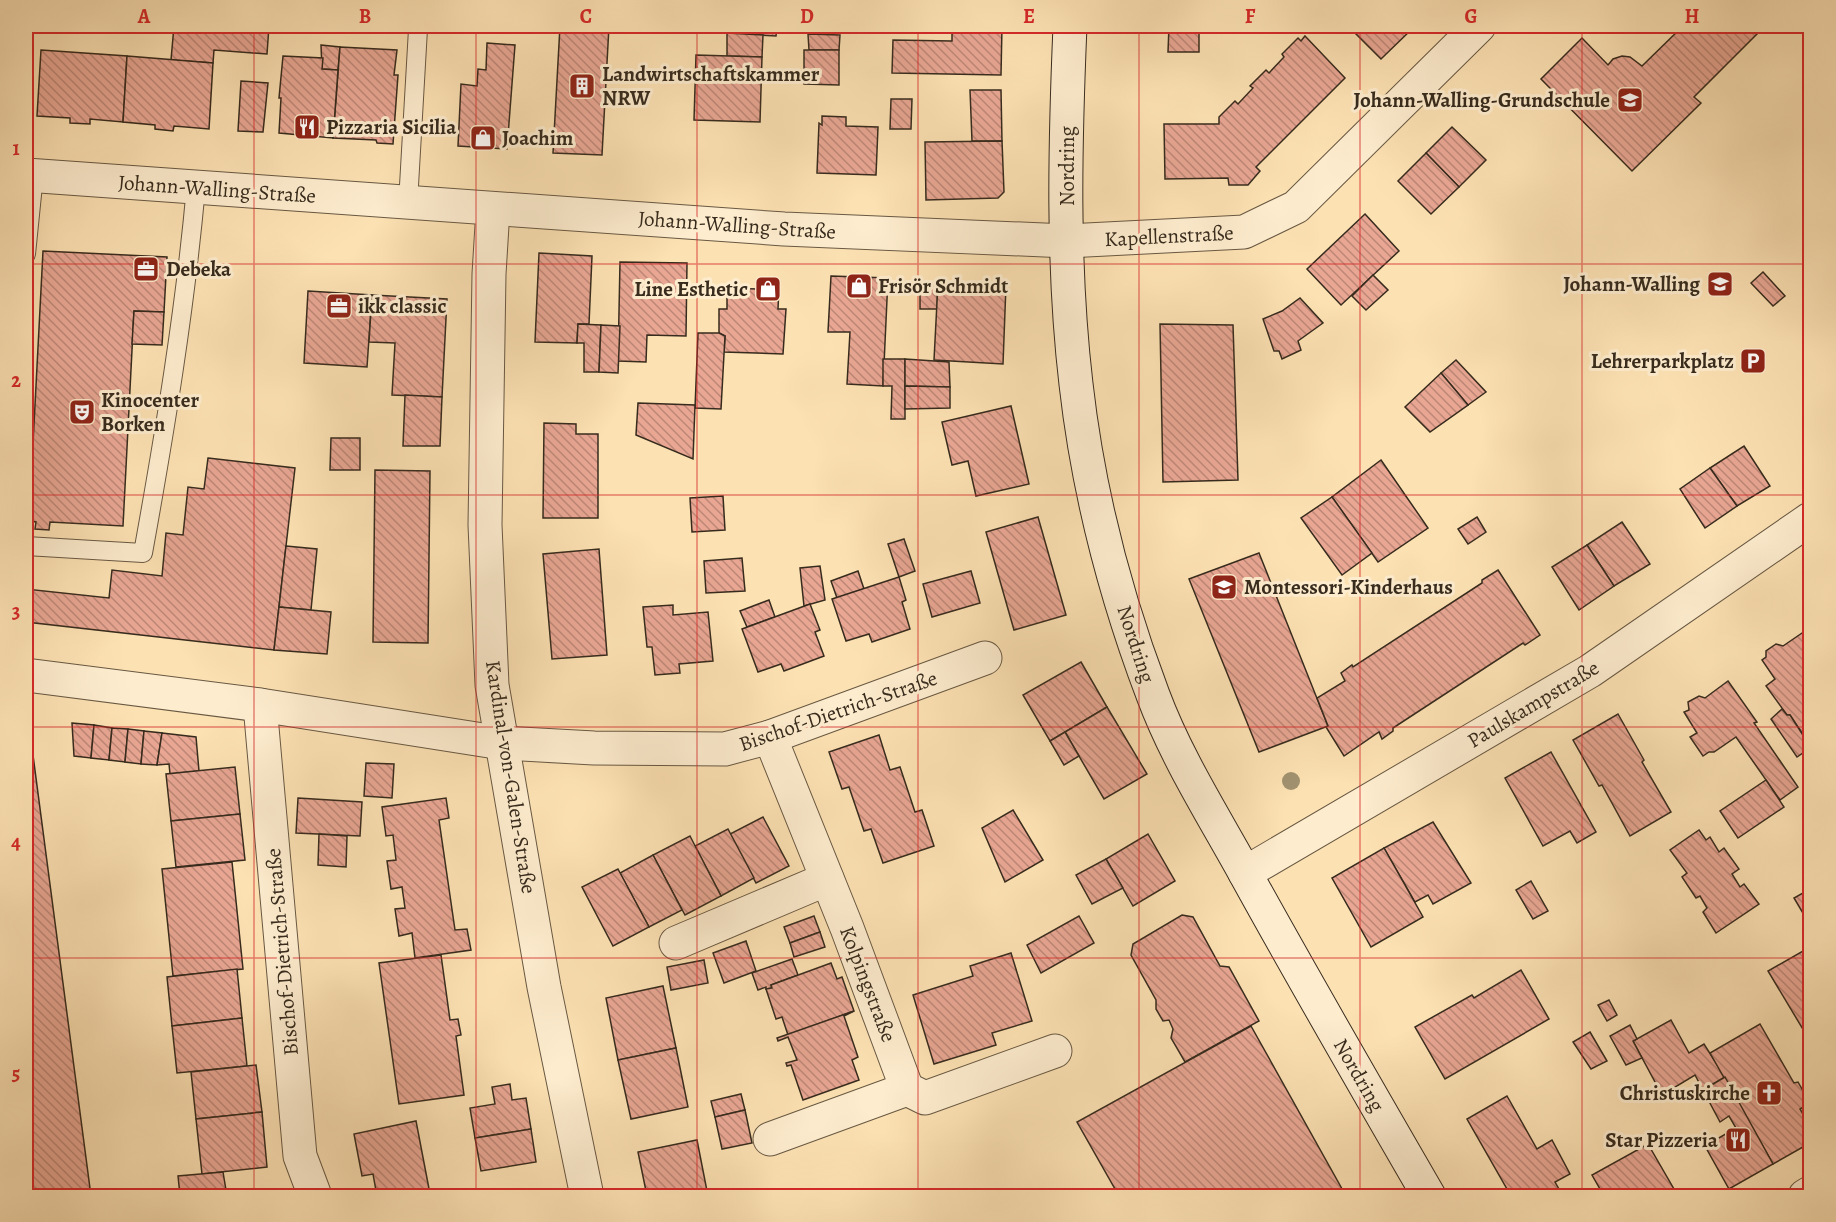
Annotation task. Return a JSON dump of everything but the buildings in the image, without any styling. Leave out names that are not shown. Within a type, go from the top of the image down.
[{"type":"street","name":"Nordring","points":[[1070,26],[1066,113],[1069,309],[1076,384],[1087,460],[1110,564],[1154,698],[1184,763],[1429,1197]]},
{"type":"street","name":"Kapellenstraße","points":[[1067,241],[1244,232],[1296,207],[1479,26]]},
{"type":"street","name":"Johann-Walling-Straße","points":[[30,175],[784,229],[1067,241]]},
{"type":"street","name":"Kardinal-von-Galen-Straße","points":[[492,209],[485,525],[492,685],[544,987],[587,1197]]},
{"type":"street","name":"Paulskampstraße","points":[[1245,873],[1590,671],[1810,519]]},
{"type":"street","name":"Bischof-Dietrich-Straße","points":[[26,675],[260,705],[502,743],[594,748],[725,749],[770,737],[985,658]]},
{"type":"street","name":"Bischof-Dietrich-Straße","points":[[260,705],[300,1156],[315,1197]]},
{"type":"street","name":"Kolpingstraße","points":[[770,737],[908,1089]]},
{"type":"street","points":[[676,943],[827,879]]},
{"type":"street","points":[[770,1139],[908,1089],[925,1098],[1055,1051]]},
{"type":"street","points":[[1805,1197],[1810,1193]]},
{"type":"lane","points":[[408,203],[418,29]]},
{"type":"lane","points":[[26,254],[30,175]]},
{"type":"lane","points":[[26,546],[143,553],[170,403],[190,253],[196,187]]},
{"type":"place","name":"Landwirtschaftskammer NRW","points":[[582,86]]},
{"type":"place","name":"Johann-Walling-Grundschule","points":[[1630,100]]},
{"type":"place","name":"Pizzaria Sicilia","points":[[307,127]]},
{"type":"place","name":"Joachim","points":[[483,138]]},
{"type":"place","name":"Debeka","points":[[146,269]]},
{"type":"place","name":"Johann-Walling","points":[[1720,284]]},
{"type":"place","name":"Frisör Schmidt","points":[[859,286]]},
{"type":"place","name":"Line Esthetic","points":[[768,289]]},
{"type":"place","name":"ikk classic","points":[[339,306]]},
{"type":"place","name":"Lehrerparkplatz","points":[[1753,361]]},
{"type":"place","name":"Kinocenter Borken","points":[[82,412]]},
{"type":"place","name":"Montessori-Kinderhaus","points":[[1224,587]]},
{"type":"place","name":"Christuskirche","points":[[1769,1093]]},
{"type":"place","name":"Star Pizzeria","points":[[1738,1140]]}]
